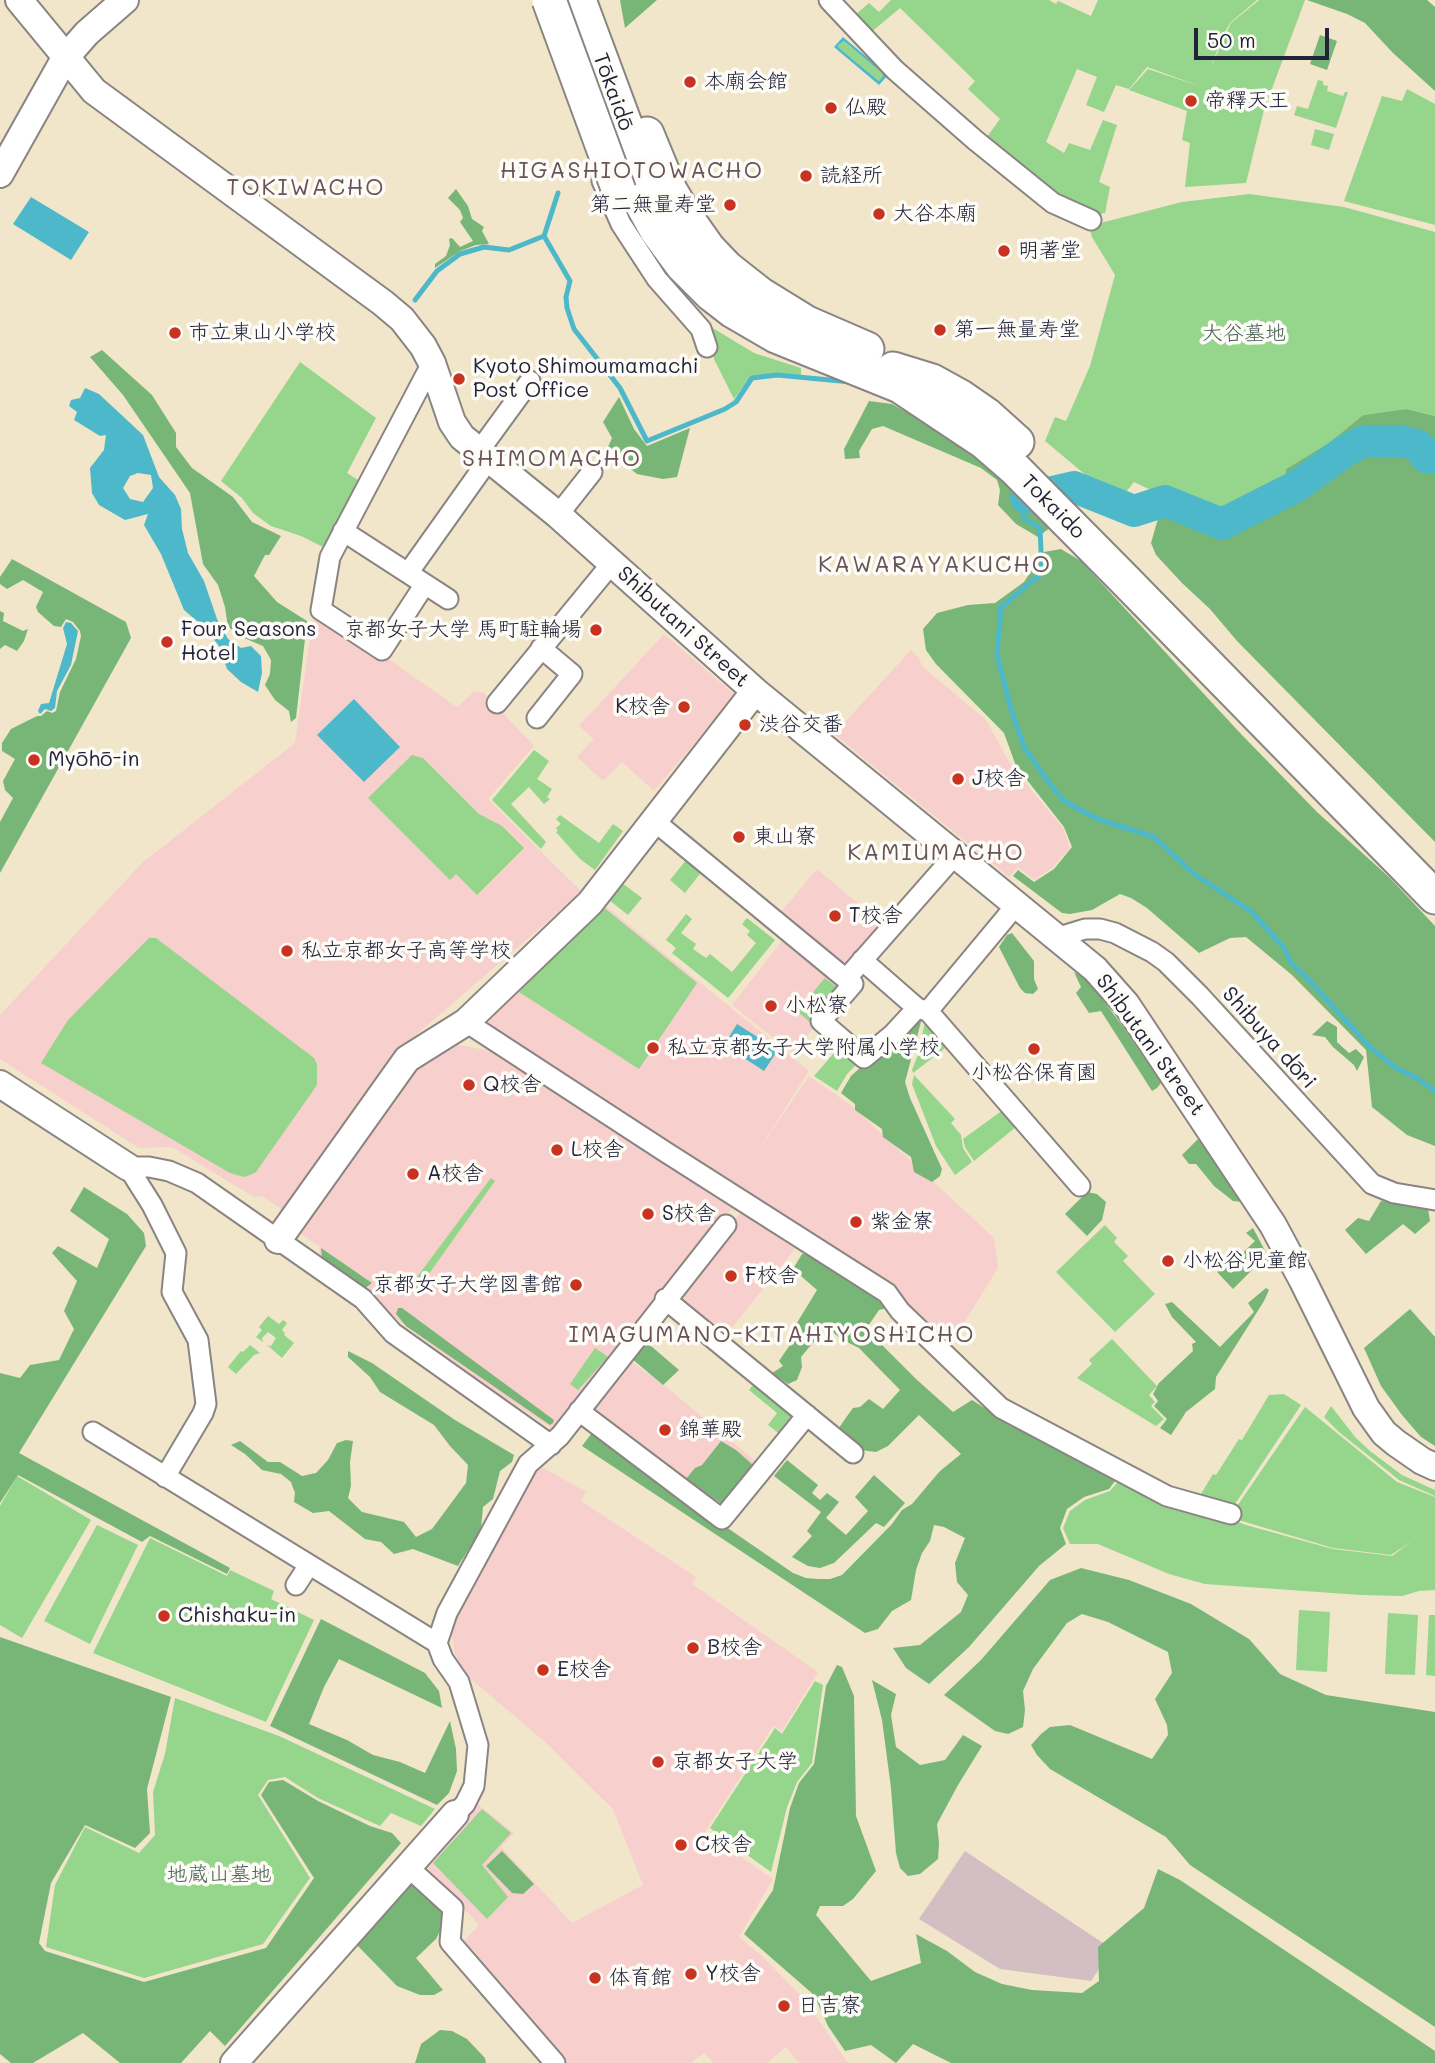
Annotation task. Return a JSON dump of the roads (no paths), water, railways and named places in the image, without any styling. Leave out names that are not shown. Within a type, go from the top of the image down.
[{"type":"highway","points":[[549,0],[619,191],[638,232],[662,269],[687,296],[722,324],[758,327]]},
{"type":"highway","points":[[562,0],[632,182],[650,219],[673,254],[691,275],[722,303],[758,327],[928,392]]},
{"type":"highway","points":[[579,0],[648,185],[662,215],[680,243],[702,268],[735,297],[758,327]]},
{"type":"highway","points":[[592,0],[670,190],[691,226],[708,248],[749,286],[807,323],[908,365],[928,392]]},
{"type":"highway","name":"Tokaido","points":[[928,392],[975,406],[1031,454],[1435,869]]},
{"type":"highway","name":"Tokaido","points":[[928,392],[1014,468],[1435,897]]},
{"type":"main road","name":"Shibutani Street","points":[[19,0],[94,91],[383,303],[414,332],[432,363],[455,427],[484,455],[558,514],[755,691],[1095,969],[1126,1004],[1245,1182],[1292,1259],[1358,1395],[1374,1421],[1396,1443],[1435,1467]]},
{"type":"main road","points":[[0,174],[65,58],[87,33],[125,0]]},
{"type":"main road","points":[[278,1240],[407,1059],[466,1022],[590,903],[755,691]]},
{"type":"main road","points":[[0,1084],[128,1167]]},
{"type":"main road","points":[[234,2063],[455,1814]]},
{"type":"street","points":[[538,0],[592,156],[621,224],[657,279],[701,329],[707,347]]},
{"type":"street","points":[[559,59],[564,37],[562,0]]},
{"type":"street","points":[[830,0],[895,69],[967,132],[1053,204],[1091,219]]},
{"type":"street","points":[[432,363],[330,557],[321,610],[382,650],[416,578],[484,455],[530,381]]},
{"type":"street","points":[[558,514],[592,472]]},
{"type":"street","points":[[343,531],[448,598]]},
{"type":"street","points":[[497,703],[612,563]]},
{"type":"street","points":[[537,718],[572,674],[541,649]]},
{"type":"street","points":[[653,820],[853,984],[821,1021],[863,1058],[923,1009],[1017,904]]},
{"type":"street","points":[[846,979],[955,855]]},
{"type":"street","name":"Shibuya dōri","points":[[1059,937],[1085,929],[1100,929],[1123,936],[1152,952],[1200,996],[1372,1184],[1385,1191],[1435,1200]]},
{"type":"street","points":[[862,960],[923,1009],[1080,1186]]},
{"type":"street","points":[[466,1022],[887,1293],[901,1311],[1001,1408],[1167,1496],[1231,1514]]},
{"type":"street","points":[[128,1167],[159,1169],[189,1179],[363,1299],[393,1333],[551,1445]]},
{"type":"street","points":[[128,1167],[152,1205],[176,1253],[172,1292],[198,1340],[206,1404],[165,1477]]},
{"type":"street","points":[[437,1643],[447,1613],[528,1464],[551,1445],[726,1225]]},
{"type":"street","points":[[665,1299],[853,1453]]},
{"type":"street","points":[[579,1410],[722,1518],[807,1415]]},
{"type":"street","points":[[93,1432],[437,1643],[443,1659],[458,1682],[478,1745],[474,1786],[465,1804],[455,1814]]},
{"type":"street","points":[[296,1585],[309,1565]]},
{"type":"street","points":[[408,1867],[453,1908],[450,1942],[555,2063]]},
{"type":"water","points":[[843,37],[888,75],[879,85],[834,47]],"holes":[[[844,41],[882,73],[879,81],[838,45]]]},
{"type":"water","points":[[31,197],[89,232],[71,260],[13,224]]},
{"type":"water","points":[[85,388],[99,394],[143,435],[159,477],[175,495],[181,509],[182,529],[188,553],[204,581],[217,619],[228,639],[241,648],[251,646],[261,656],[262,673],[258,692],[227,669],[219,646],[204,627],[184,610],[161,554],[144,525],[148,514],[125,520],[99,505],[92,493],[90,468],[104,450],[106,435],[100,436],[74,420],[77,412],[69,406],[71,400],[80,398]],"holes":[[[138,473],[151,475],[153,488],[143,502],[130,499],[123,488],[130,476]]]},
{"type":"water","points":[[66,622],[71,623],[78,631],[71,665],[57,691],[55,708],[51,711],[45,709],[40,714],[38,711],[41,704],[49,703],[67,644],[63,628]]},
{"type":"water","points":[[354,699],[400,747],[364,782],[317,735]]},
{"type":"water","points":[[737,1024],[778,1050],[764,1071],[724,1045]]},
{"type":"waterway","points":[[415,300],[437,271],[460,254],[484,247],[509,250],[544,236],[558,193]]},
{"type":"waterway","points":[[544,236],[570,281],[566,297],[574,329],[620,388],[647,441],[725,409],[736,402],[752,378],[777,375],[851,382]]},
{"type":"waterway","points":[[1026,498],[1074,487],[1134,511],[1165,501],[1222,524],[1297,486],[1345,451],[1364,441],[1402,441],[1419,446],[1426,457],[1435,457]]},
{"type":"waterway","points":[[1026,498],[1023,518],[1040,528],[1042,573],[1001,607],[997,655],[1024,747],[1063,800],[1098,819],[1154,837],[1194,874],[1252,912],[1284,948],[1291,963],[1370,1047],[1396,1068],[1435,1091]]},
{"type":"place","name":"本廟会館","points":[[690,82]]},
{"type":"place","name":"帝釋天王","points":[[1191,101]]},
{"type":"place","name":"仏殿","points":[[831,108]]},
{"type":"place","name":"読経所","points":[[806,176]]},
{"type":"place","name":"第二無量寿堂","points":[[730,205]]},
{"type":"place","name":"大谷本廟","points":[[879,214]]},
{"type":"place","name":"明著堂","points":[[1004,251]]},
{"type":"place","name":"第一無量寿堂","points":[[940,330]]},
{"type":"place","name":"市立東山小学校","points":[[175,333]]},
{"type":"place","name":"Kyoto Shimoumamachi Post Office","points":[[459,379]]},
{"type":"place","name":"京都女子大学 馬町駐輪場","points":[[596,630]]},
{"type":"place","name":"Four Seasons Hotel","points":[[167,642]]},
{"type":"place","name":"K校舎","points":[[684,707]]},
{"type":"place","name":"渋谷交番","points":[[745,725]]},
{"type":"place","name":"Myōhō-in","points":[[34,760]]},
{"type":"place","name":"J校舎","points":[[958,779]]},
{"type":"place","name":"東山寮","points":[[739,837]]},
{"type":"place","name":"T校舎","points":[[835,916]]},
{"type":"place","name":"私立京都女子高等学校","points":[[287,951]]},
{"type":"place","name":"小松寮","points":[[771,1006]]},
{"type":"place","name":"私立京都女子大学附属小学校","points":[[653,1048]]},
{"type":"place","name":"小松谷保育園","points":[[1034,1049]]},
{"type":"place","name":"Q校舎","points":[[469,1085]]},
{"type":"place","name":"L校舎","points":[[557,1150]]},
{"type":"place","name":"A校舎","points":[[413,1174]]},
{"type":"place","name":"S校舎","points":[[648,1214]]},
{"type":"place","name":"紫金寮","points":[[856,1222]]},
{"type":"place","name":"小松谷児童館","points":[[1168,1261]]},
{"type":"place","name":"F校舎","points":[[731,1276]]},
{"type":"place","name":"京都女子大学図書館","points":[[576,1285]]},
{"type":"place","name":"錦華殿","points":[[665,1430]]},
{"type":"place","name":"Chishaku-in","points":[[164,1616]]},
{"type":"place","name":"B校舎","points":[[693,1648]]},
{"type":"place","name":"E校舎","points":[[543,1670]]},
{"type":"place","name":"京都女子大学","points":[[658,1762]]},
{"type":"place","name":"C校舎","points":[[681,1845]]},
{"type":"place","name":"Y校舎","points":[[691,1974]]},
{"type":"place","name":"体育館","points":[[595,1978]]},
{"type":"place","name":"日吉寮","points":[[784,2006]]},
{"type":"district","name":"HIGASHIOTOWACHO","points":[[632,171]]},
{"type":"district","name":"TOKIWACHO","points":[[306,188]]},
{"type":"district","name":"SHIMOMACHO","points":[[552,459]]},
{"type":"district","name":"KAWARAYAKUCHO","points":[[935,565]]},
{"type":"district","name":"KAMIUMACHO","points":[[936,853]]},
{"type":"district","name":"IMAGUMANO-KITAHIYOSHICHO","points":[[772,1335]]},
{"type":"park label","name":"大谷墓地","points":[[1244,334]]},
{"type":"park label","name":"地蔵山墓地","points":[[219,1875]]}]
